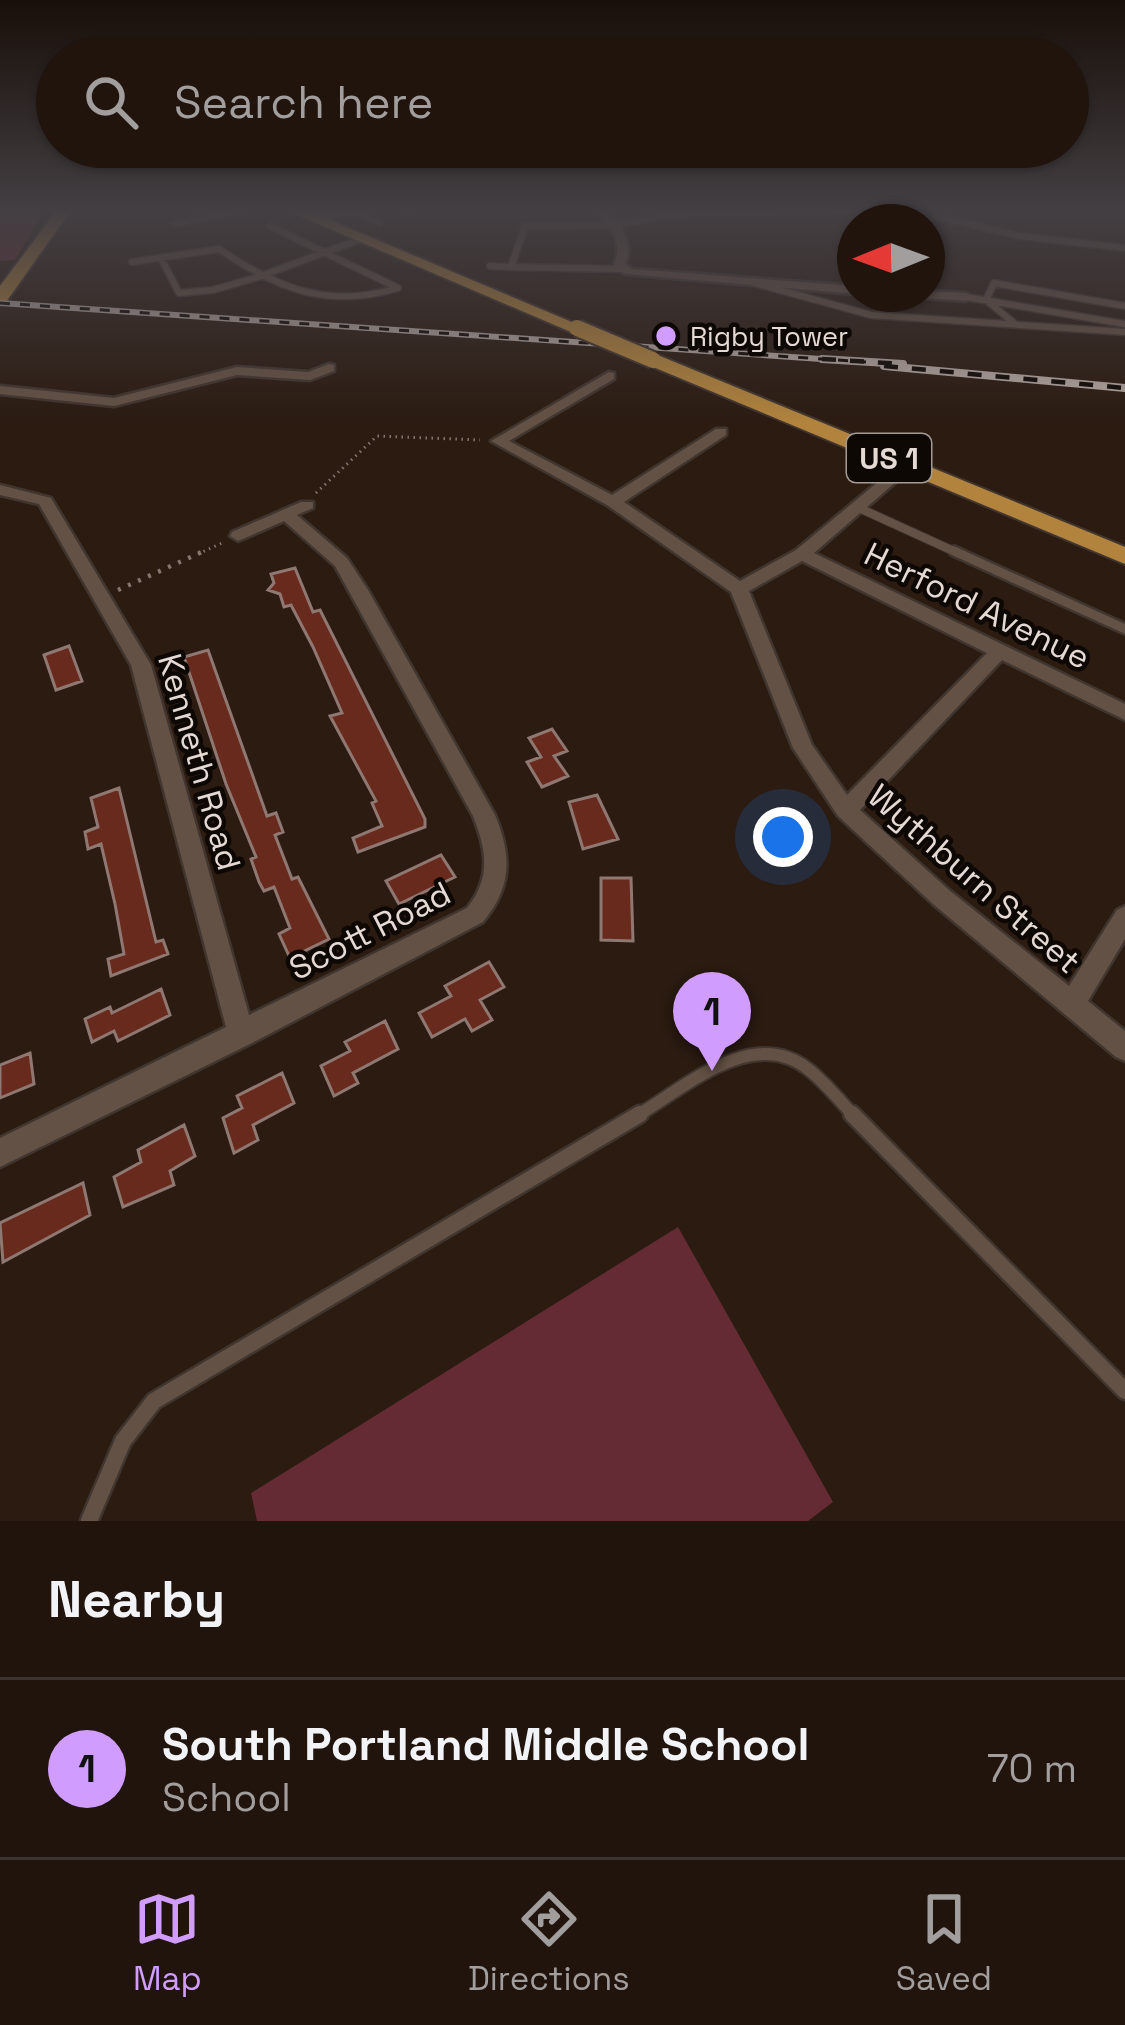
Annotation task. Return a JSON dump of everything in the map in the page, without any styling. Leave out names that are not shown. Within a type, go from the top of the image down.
[{"type":"main road","name":"US 1","points":[[463,281],[1125,556]]},
{"type":"street","points":[[735,281],[837,289]]},
{"type":"street","points":[[945,296],[966,297]]},
{"type":"street","points":[[0,390],[114,401],[238,370],[310,376],[329,368]]},
{"type":"street","points":[[498,441],[609,376]]},
{"type":"street","points":[[613,502],[721,432]]},
{"type":"street","points":[[498,441],[613,502],[740,589],[802,554],[907,466]]},
{"type":"street","name":"Kenneth Road","points":[[0,490],[45,501],[141,665],[241,1035]]},
{"type":"street","points":[[238,536],[297,510]]},
{"type":"street","name":"Scott Road","points":[[0,1154],[475,915],[500,879],[497,845],[484,815],[359,590],[297,510]]},
{"type":"street","name":"Herford Avenue","points":[[802,554],[1125,712]]},
{"type":"street","name":"Wythburn Street","points":[[740,589],[803,748],[846,811],[941,897],[1125,1048]]},
{"type":"street","points":[[846,811],[1000,651]]},
{"type":"street","points":[[1072,1004],[1125,916]]},
{"type":"lane","points":[[173,281],[179,292],[213,290],[244,281]]},
{"type":"lane","points":[[266,281],[295,295],[363,301],[398,288],[384,281]]},
{"type":"lane","points":[[751,282],[871,315],[1125,328]]},
{"type":"lane","points":[[986,300],[994,283],[1125,306]]},
{"type":"lane","points":[[966,297],[1125,328]]},
{"type":"lane","points":[[986,300],[1017,325]]},
{"type":"lane","points":[[857,508],[1125,629]]},
{"type":"lane","points":[[89,1521],[122,1441],[154,1401],[740,1055],[771,1053],[805,1066],[1125,1391]]},
{"type":"path","points":[[297,510],[377,436],[498,441]]},
{"type":"path","points":[[102,597],[238,536]]},
{"type":"shaded area","points":[[678,1227],[833,1502],[808,1521],[257,1521],[251,1493]]},
{"type":"building","points":[[295,568],[313,612],[320,610],[425,819],[425,827],[358,852],[353,838],[382,826],[372,803],[376,801],[330,716],[342,713],[313,647],[291,605],[284,607],[280,594],[268,590],[274,583],[271,574]]},
{"type":"building","points":[[69,646],[82,681],[56,690],[44,655]]},
{"type":"building","points":[[208,650],[267,816],[276,813],[283,832],[275,835],[292,879],[298,877],[329,939],[290,958],[279,934],[290,928],[274,887],[264,891],[259,882],[251,859],[256,857],[184,657]]},
{"type":"building","points":[[552,729],[567,751],[554,756],[568,776],[542,787],[527,762],[541,757],[529,738]]},
{"type":"building","points":[[119,788],[156,942],[163,940],[168,954],[111,976],[108,959],[124,954],[115,904],[101,844],[88,849],[85,832],[98,827],[91,798]]},
{"type":"building","points":[[597,795],[618,839],[583,849],[569,802]]},
{"type":"building","points":[[441,855],[455,877],[399,904],[386,881]]},
{"type":"building","points":[[601,878],[631,878],[633,941],[601,940]]},
{"type":"building","points":[[489,962],[504,987],[480,1000],[492,1020],[472,1031],[465,1019],[432,1037],[419,1013],[451,996],[445,986]]},
{"type":"building","points":[[161,989],[170,1015],[118,1041],[114,1031],[92,1042],[85,1019],[110,1007],[112,1013]]},
{"type":"building","points":[[385,1021],[398,1049],[353,1073],[358,1083],[334,1096],[321,1066],[350,1051],[345,1042]]},
{"type":"building","points":[[30,1053],[34,1084],[0,1098],[0,1065]]},
{"type":"building","points":[[282,1073],[294,1103],[253,1125],[258,1140],[234,1153],[223,1118],[242,1108],[237,1096]]},
{"type":"building","points":[[184,1125],[195,1156],[170,1171],[174,1185],[123,1207],[114,1177],[141,1162],[138,1150]]},
{"type":"building","points":[[83,1183],[90,1215],[3,1262],[0,1223]]},
{"type":"railway","points":[[0,303],[866,362]]},
{"type":"railway","points":[[822,359],[903,364]]},
{"type":"railway","points":[[884,366],[1125,388]]},
{"type":"place","name":"Rigby Tower","points":[[666,336]]},
{"type":"place","name":"South Portland Middle School","points":[[712,1071]]}]
